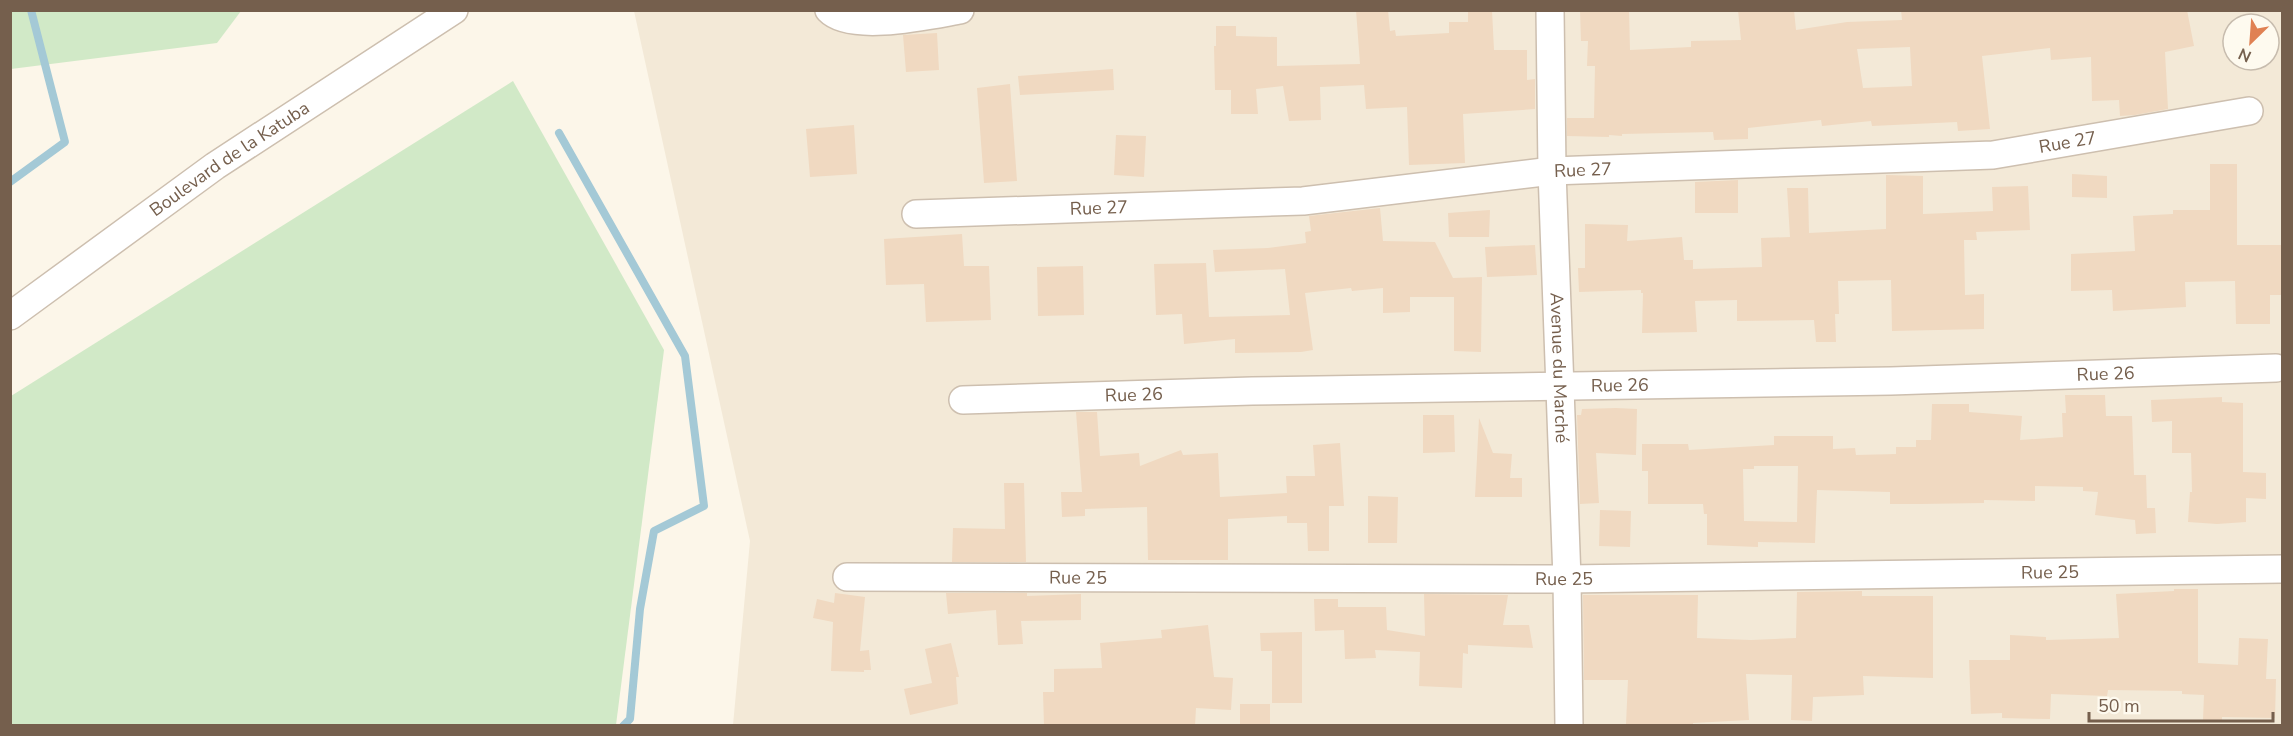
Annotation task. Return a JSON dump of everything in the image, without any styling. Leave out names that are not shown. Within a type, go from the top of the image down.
[{"type":"street","name":"Boulevard de la Katuba","points":[[10,316],[215,166],[454,10]]},
{"type":"street","points":[[829,10],[833,14],[852,21],[888,21],[960,10]]},
{"type":"street","name":"Avenue du Marché","points":[[1550,10],[1552,171],[1567,579],[1569,726]]},
{"type":"street","name":"Rue 27","points":[[916,214],[1303,201],[1552,171],[1993,155],[2248,111]]},
{"type":"street","name":"Rue 26","points":[[963,400],[1252,391],[1561,388],[1891,381],[2276,368]]},
{"type":"street","name":"Rue 25","points":[[847,577],[1567,579],[2283,569]]},
{"type":"shaded area","points":[[634,11],[2282,11],[2282,725],[733,725],[750,541]]},
{"type":"green space","points":[[10,11],[241,11],[217,43],[11,69]]},
{"type":"green space","points":[[513,81],[664,350],[616,725],[11,725],[11,396]]},
{"type":"building","points":[[1356,10],[1388,10],[1390,31],[1395,30],[1396,36],[1449,33],[1449,22],[1468,22],[1468,10],[1492,10],[1494,50],[1527,50],[1527,80],[1535,79],[1535,109],[1463,114],[1465,163],[1409,165],[1407,107],[1366,109],[1364,85],[1320,87],[1321,120],[1289,121],[1283,86],[1256,89],[1258,114],[1231,114],[1231,90],[1215,90],[1216,26],[1236,26],[1236,36],[1277,37],[1277,66],[1360,64]]},
{"type":"building","points":[[1580,10],[1629,10],[1630,50],[1691,47],[1691,41],[1741,40],[1738,10],[1794,10],[1796,30],[1847,22],[1902,20],[1901,10],[2187,10],[2194,46],[2165,52],[2168,109],[2120,116],[2119,100],[2092,101],[2091,57],[2051,60],[2050,48],[1982,56],[1990,129],[1958,131],[1957,122],[1872,126],[1871,121],[1822,126],[1821,120],[1748,128],[1748,139],[1714,140],[1713,132],[1622,134],[1622,136],[1609,135],[1609,137],[1567,136],[1567,118],[1594,118],[1595,66],[1587,66],[1588,41],[1581,41]],"holes":[[[1910,47],[1912,86],[1863,88],[1857,49]]]},
{"type":"building","points":[[937,33],[939,70],[906,72],[903,35]]},
{"type":"building","points":[[1113,69],[1114,90],[1020,95],[1018,76]]},
{"type":"building","points":[[1010,84],[1017,181],[984,183],[977,88]]},
{"type":"building","points":[[854,125],[857,174],[810,177],[806,129]]},
{"type":"building","points":[[1116,135],[1146,136],[1144,177],[1114,175]]},
{"type":"building","points":[[2210,164],[2237,164],[2237,245],[2283,245],[2283,295],[2270,295],[2270,324],[2236,324],[2235,281],[2185,282],[2186,307],[2113,311],[2112,290],[2071,291],[2071,254],[2135,251],[2133,216],[2173,214],[2173,210],[2210,210]]},
{"type":"building","points":[[2072,174],[2107,176],[2107,198],[2072,197]]},
{"type":"building","points":[[1886,175],[1923,176],[1923,214],[1993,211],[1992,187],[2028,186],[2030,230],[1976,232],[1977,240],[1964,240],[1965,295],[1984,294],[1984,329],[1892,331],[1891,280],[1838,281],[1839,314],[1835,314],[1836,342],[1816,342],[1814,320],[1737,321],[1737,300],[1695,301],[1697,332],[1642,333],[1643,293],[1641,290],[1579,292],[1578,268],[1585,268],[1585,224],[1628,225],[1627,241],[1682,237],[1684,260],[1693,260],[1693,269],[1762,267],[1761,238],[1790,237],[1787,188],[1808,188],[1809,233],[1886,229]]},
{"type":"building","points":[[1738,180],[1738,213],[1695,213],[1695,182]]},
{"type":"building","points":[[1380,208],[1383,241],[1435,242],[1453,278],[1482,277],[1481,352],[1454,351],[1454,297],[1410,297],[1410,312],[1383,313],[1383,288],[1352,291],[1351,288],[1305,293],[1313,350],[1301,352],[1235,353],[1235,339],[1184,344],[1182,314],[1156,315],[1154,264],[1206,263],[1209,317],[1290,315],[1285,269],[1215,272],[1213,250],[1268,248],[1306,243],[1305,232],[1311,231],[1309,216]]},
{"type":"building","points":[[1490,210],[1489,237],[1449,237],[1448,213]]},
{"type":"building","points":[[962,234],[964,266],[989,266],[991,320],[926,322],[924,284],[886,285],[884,239]]},
{"type":"building","points":[[1535,245],[1537,275],[1487,277],[1485,247]]},
{"type":"building","points":[[1083,266],[1084,315],[1038,316],[1037,267]]},
{"type":"building","points":[[2065,395],[2105,395],[2106,416],[2132,416],[2134,475],[2146,475],[2147,508],[2155,508],[2156,533],[2136,534],[2135,520],[2095,515],[2098,492],[2083,491],[2083,487],[2035,486],[2035,501],[1984,500],[1984,503],[1921,504],[1890,504],[1890,492],[1817,490],[1815,543],[1758,542],[1758,547],[1707,545],[1707,514],[1704,514],[1703,504],[1648,504],[1648,471],[1642,471],[1642,444],[1688,444],[1689,450],[1774,445],[1774,436],[1833,436],[1833,449],[1855,448],[1856,455],[1896,454],[1896,447],[1916,447],[1916,440],[1931,440],[1932,404],[1969,404],[1969,412],[2022,416],[2020,440],[2063,437],[2062,413],[2066,413]],"holes":[[[1754,466],[1798,466],[1797,522],[1744,521],[1743,469],[1754,469]]]},
{"type":"building","points":[[2222,397],[2222,402],[2243,403],[2243,472],[2266,473],[2266,499],[2246,498],[2246,522],[2217,524],[2188,522],[2190,492],[2192,492],[2191,453],[2172,453],[2172,421],[2152,422],[2151,400]]},
{"type":"building","points":[[1582,409],[1637,409],[1636,455],[1596,453],[1599,503],[1580,504],[1577,415],[1581,415]]},
{"type":"building","points":[[1076,412],[1097,412],[1100,456],[1139,453],[1140,466],[1181,450],[1183,455],[1218,453],[1220,497],[1287,493],[1286,476],[1315,476],[1313,445],[1340,443],[1344,506],[1329,506],[1329,551],[1308,551],[1307,523],[1287,523],[1287,516],[1228,519],[1228,560],[1148,560],[1147,507],[1085,509],[1085,516],[1062,517],[1061,492],[1082,492]]},
{"type":"building","points":[[1423,415],[1454,415],[1455,452],[1423,453]]},
{"type":"building","points":[[1479,418],[1493,453],[1512,454],[1510,478],[1522,478],[1522,497],[1475,497]]},
{"type":"building","points":[[1004,483],[1024,483],[1026,562],[952,562],[953,528],[1005,529]]},
{"type":"building","points":[[1368,496],[1398,497],[1397,543],[1368,543]]},
{"type":"building","points":[[1600,510],[1631,511],[1630,547],[1599,546]]},
{"type":"building","points":[[2174,589],[2198,589],[2198,663],[2238,665],[2239,638],[2268,639],[2266,679],[2276,679],[2275,718],[2222,717],[2222,721],[2203,720],[2204,695],[2182,694],[2182,691],[2108,690],[2107,696],[2051,694],[2050,719],[2002,718],[2002,713],[1971,714],[1969,660],[2010,660],[2010,635],[2046,637],[2046,640],[2119,638],[2116,594],[2174,591]]},
{"type":"building","points":[[1862,591],[1862,596],[1933,596],[1933,678],[1863,676],[1864,695],[1813,697],[1812,721],[1791,720],[1792,675],[1746,674],[1749,720],[1693,723],[1693,726],[1626,724],[1628,680],[1584,680],[1583,595],[1698,595],[1697,638],[1751,640],[1796,638],[1797,592]]},
{"type":"building","points":[[835,593],[865,597],[860,651],[869,650],[871,670],[864,670],[864,672],[831,671],[833,622],[813,618],[817,599],[834,603]]},
{"type":"building","points":[[946,593],[1027,593],[1027,596],[1081,594],[1081,620],[1021,621],[1023,644],[998,645],[996,610],[948,614]]},
{"type":"building","points":[[1424,594],[1508,595],[1503,625],[1529,625],[1533,648],[1468,645],[1468,654],[1463,653],[1462,688],[1419,686],[1420,652],[1375,650],[1376,658],[1345,659],[1344,630],[1315,631],[1314,599],[1338,599],[1338,607],[1386,607],[1387,630],[1425,636]]},
{"type":"building","points":[[1208,625],[1214,677],[1233,678],[1231,710],[1196,708],[1195,726],[1044,726],[1043,692],[1054,692],[1054,669],[1102,668],[1100,643],[1162,638],[1161,630]]},
{"type":"building","points":[[1302,632],[1302,703],[1272,703],[1272,651],[1261,651],[1260,633]]},
{"type":"building","points":[[951,643],[959,677],[956,677],[958,704],[910,715],[904,689],[932,683],[925,649]]},
{"type":"building","points":[[1240,704],[1270,704],[1270,726],[1240,726]]},
{"type":"waterway","points":[[10,182],[65,142],[31,10]]},
{"type":"waterway","points":[[559,133],[685,356],[704,506],[654,531],[640,609],[630,719],[623,726]]}]
